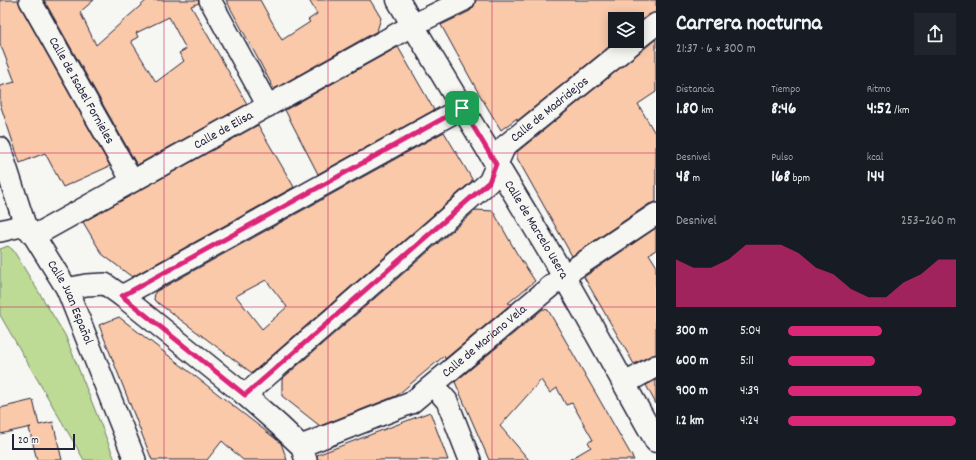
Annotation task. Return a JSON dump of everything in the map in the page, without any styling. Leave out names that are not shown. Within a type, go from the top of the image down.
[{"type":"main road","name":"Calle de Marcelo Usera","points":[[398,0],[563,276],[656,441]]},
{"type":"street","name":"Calle de Isabel Fornieles","points":[[30,0],[132,181]]},
{"type":"street","points":[[210,0],[268,106]]},
{"type":"street","name":"Calle de Elisa","points":[[0,231],[29,231],[132,181],[413,25],[464,0]]},
{"type":"street","name":"Calle de Madridejos","points":[[644,34],[656,24]]},
{"type":"street","name":"Calle de Madridejos","points":[[245,395],[489,182],[505,146],[626,48]]},
{"type":"street","points":[[122,296],[462,108]]},
{"type":"street","name":"Calle Juan Español","points":[[0,148],[29,231],[67,289],[135,460]]},
{"type":"street","name":"Calle de Mariano Vela","points":[[304,453],[411,403],[563,276],[656,214]]},
{"type":"street","points":[[67,289],[86,285],[106,284],[245,395],[304,453]]},
{"type":"street","points":[[624,384],[656,366]]},
{"type":"street","points":[[433,386],[447,401],[470,460]]},
{"type":"green space","points":[[8,246],[13,250],[65,335],[115,460],[84,460],[0,315],[0,249]]},
{"type":"building","points":[[0,0],[18,0],[110,166],[63,187],[45,153],[20,163],[0,104],[0,86],[15,82],[0,45]]},
{"type":"building","points":[[44,0],[94,0],[80,12],[96,45],[147,0],[198,0],[199,3],[191,6],[247,104],[137,165]],"holes":[[[169,17],[186,49],[179,53],[184,61],[156,82],[131,41],[138,37],[136,33]]]},
{"type":"building","points":[[226,0],[260,0],[282,40],[310,22],[308,20],[317,14],[309,0],[370,0],[381,18],[377,31],[274,89]]},
{"type":"building","points":[[476,0],[656,0],[656,12],[644,19],[644,12],[608,12],[608,47],[517,121],[517,118],[501,130],[441,25],[470,11]]},
{"type":"building","points":[[656,39],[656,92],[638,104],[656,135],[656,202],[649,204],[572,256],[517,158],[517,152]]},
{"type":"building","points":[[398,47],[434,110],[318,174],[285,110]]},
{"type":"building","points":[[258,125],[294,187],[132,277],[102,254],[83,222]]},
{"type":"building","points":[[444,132],[472,179],[472,181],[252,373],[154,300],[155,292]],"holes":[[[266,280],[287,307],[262,329],[236,296]]]},
{"type":"building","points":[[476,210],[493,211],[516,252],[535,281],[508,303],[511,304],[445,359],[444,356],[396,396],[320,426],[282,396],[282,379]]},
{"type":"building","points":[[656,228],[656,250],[649,254],[656,265],[656,354],[634,364],[584,277]]},
{"type":"building","points":[[543,309],[548,310],[634,460],[569,460],[591,447],[588,442],[593,440],[572,403],[566,405],[557,388],[550,393],[541,380],[500,426],[529,460],[489,460],[455,382]]},
{"type":"building","points":[[119,317],[281,443],[287,460],[243,460],[222,441],[207,460],[152,460],[99,325]]},
{"type":"building","points":[[656,380],[656,404],[646,385]]},
{"type":"building","points":[[33,400],[39,425],[53,422],[62,460],[37,460],[29,428],[31,427],[0,434],[0,408]]},
{"type":"building","points":[[430,412],[448,460],[318,460],[317,455]]},
{"type":"route","points":[[462,108],[496,164],[489,182],[245,395],[122,296],[438,122],[462,108]]}]
